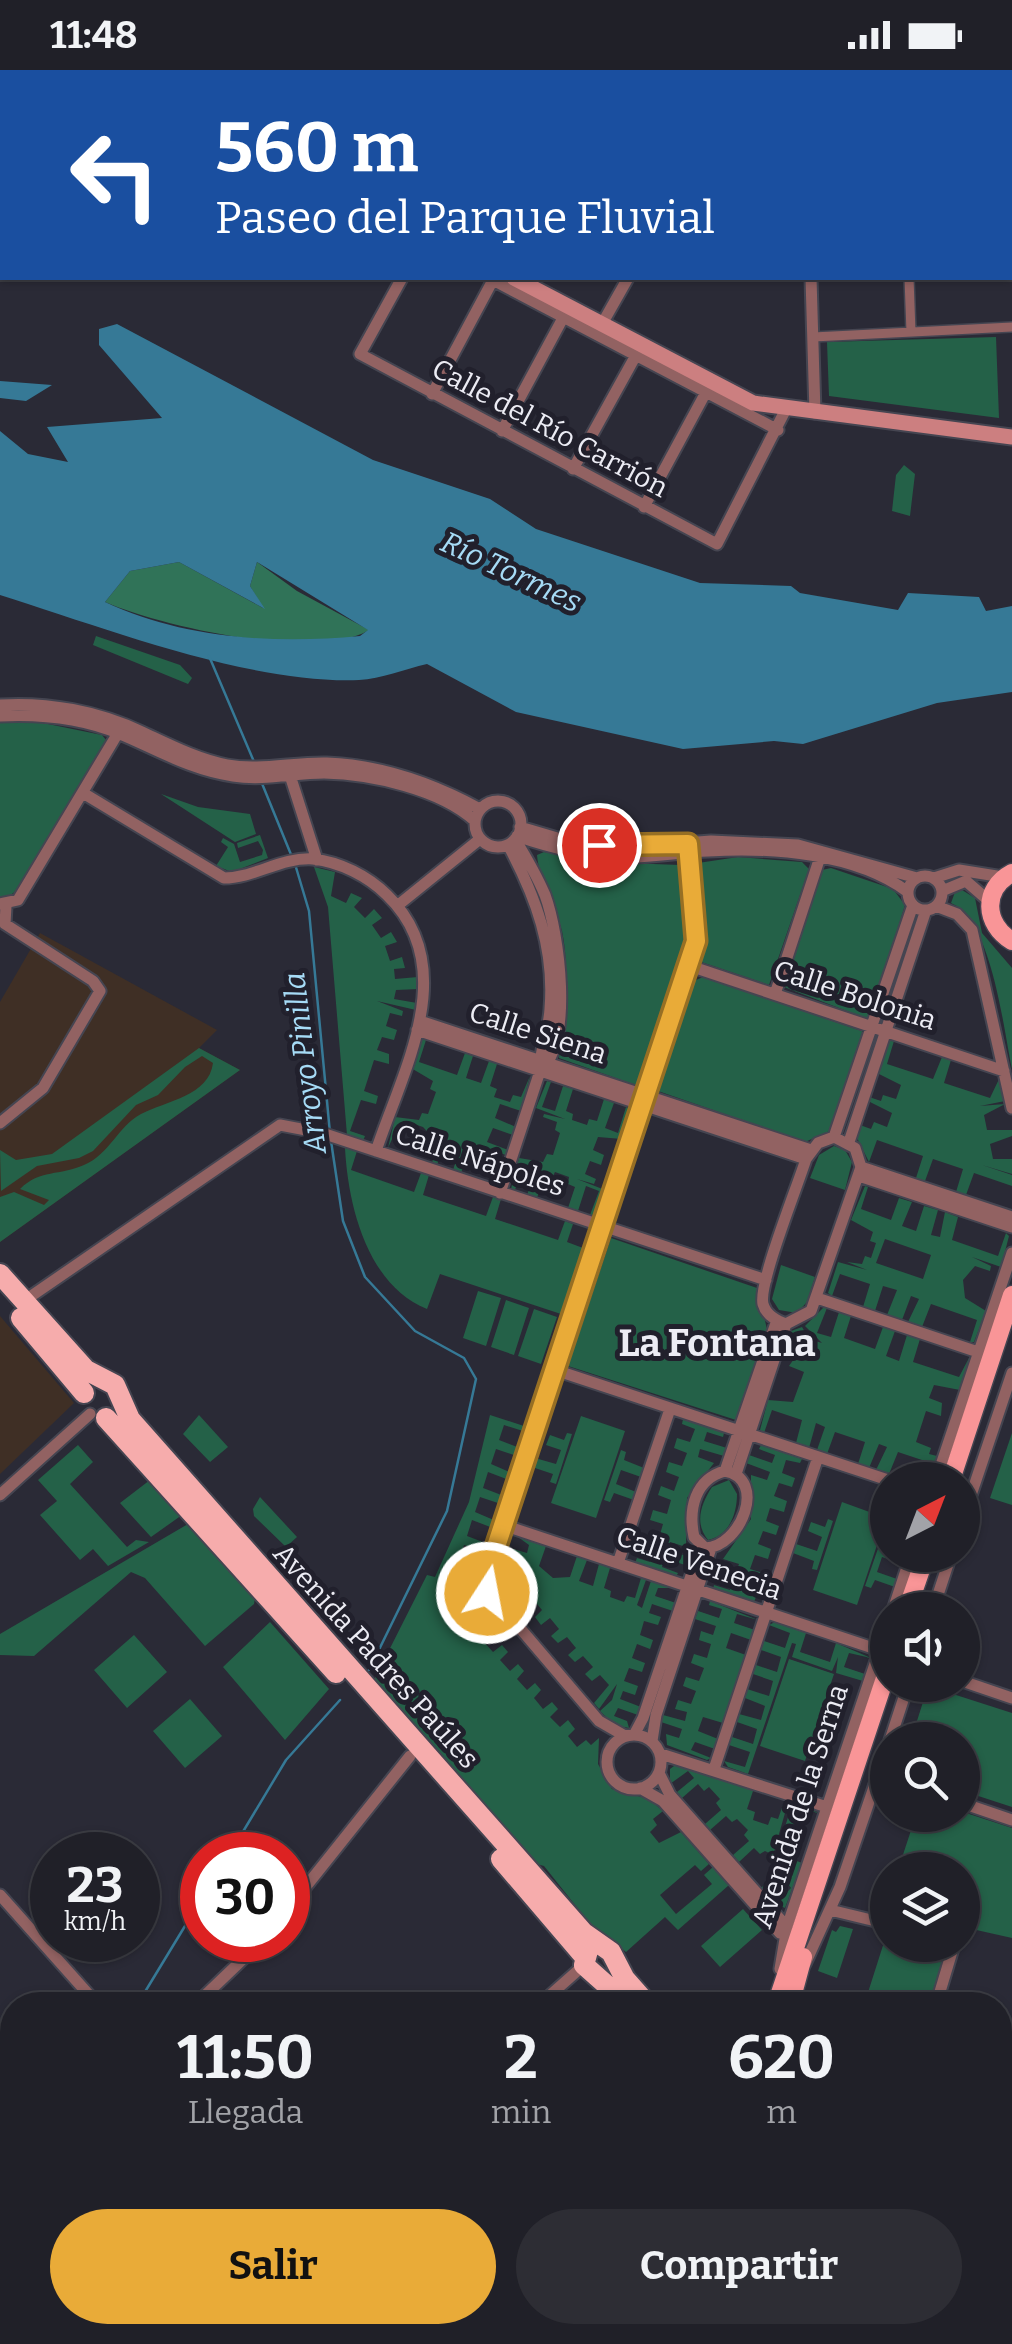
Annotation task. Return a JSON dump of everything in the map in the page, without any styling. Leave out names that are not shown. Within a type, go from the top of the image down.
[{"type":"highway","name":"Avenida Padres Paúles","points":[[0,1274],[86,1370],[96,1401]]},
{"type":"highway","name":"Avenida Padres Paúles","points":[[0,1294],[588,1955]]},
{"type":"highway","name":"Avenida Padres Paúles","points":[[96,1401],[121,1401],[130,1419],[588,1955]]},
{"type":"highway","points":[[613,1975],[596,1979],[588,1955],[611,1952],[613,1975],[622,1992]]},
{"type":"highway","points":[[613,1975],[633,1992]]},
{"type":"main road","points":[[518,280],[736,396],[786,409],[1012,436]]},
{"type":"main road","points":[[1008,875],[990,901],[994,924],[1011,941]]},
{"type":"main road","points":[[956,1462],[1012,1295]]},
{"type":"main road","points":[[968,1462],[1012,1329]]},
{"type":"main road","name":"Avenida de la Serna","points":[[780,1992],[877,1702]]},
{"type":"main road","name":"Avenida de la Serna","points":[[794,1992],[888,1702]]},
{"type":"street","name":"Calle del Río Carrión","points":[[401,280],[360,354],[717,544],[778,430]]},
{"type":"street","points":[[432,394],[490,280]]},
{"type":"street","points":[[495,280],[778,430],[786,409]]},
{"type":"street","points":[[602,324],[627,280]]},
{"type":"street","points":[[811,280],[814,413]]},
{"type":"street","points":[[910,280],[911,332]]},
{"type":"street","points":[[502,431],[563,318]]},
{"type":"street","points":[[812,336],[1012,327]]},
{"type":"street","points":[[574,469],[635,356]]},
{"type":"street","points":[[644,507],[704,394]]},
{"type":"street","points":[[0,705],[51,706],[121,729],[188,765],[258,773],[328,764],[392,774],[478,815]]},
{"type":"street","points":[[0,716],[47,716],[121,729]]},
{"type":"street","points":[[0,1123],[43,1088],[100,991],[94,981],[44,954],[5,924],[3,905],[18,900],[121,729]]},
{"type":"street","points":[[288,770],[317,860]]},
{"type":"street","points":[[83,793],[224,878],[286,861],[317,860],[359,874],[397,906],[422,955],[425,973],[419,1025],[376,1152]]},
{"type":"street","points":[[478,815],[498,801],[516,810],[515,837],[536,900],[551,972],[543,1065]]},
{"type":"street","points":[[478,815],[480,838]]},
{"type":"street","points":[[515,837],[621,857],[750,841],[917,878],[934,878],[958,870],[1008,875]]},
{"type":"street","points":[[500,1193],[560,1007],[556,934],[515,837]]},
{"type":"street","points":[[480,838],[498,847],[515,837],[620,848],[689,848]]},
{"type":"street","points":[[397,906],[480,838]]},
{"type":"street","points":[[528,861],[541,844]]},
{"type":"street","points":[[599,1721],[613,1778],[620,1785],[640,1788],[663,1801],[780,1933],[787,1931],[670,1795],[659,1774],[661,1754],[652,1740],[629,1735],[599,1721],[487,1593],[486,1577],[690,966],[696,918],[689,848]]},
{"type":"street","points":[[821,854],[894,881],[921,903],[957,914],[972,930],[1012,1108]]},
{"type":"street","points":[[775,994],[821,854]]},
{"type":"street","points":[[781,1322],[763,1304],[766,1280],[808,1155],[834,1137],[878,1029],[921,903],[917,878]]},
{"type":"street","points":[[934,878],[942,891]]},
{"type":"street","points":[[921,903],[966,881],[990,901]]},
{"type":"street","name":"Calle Bolonia","points":[[690,966],[1004,1071]]},
{"type":"street","name":"Calle Siena","points":[[419,1025],[808,1155]]},
{"type":"street","points":[[849,1142],[878,1029]]},
{"type":"street","name":"Calle Nápoles","points":[[24,1302],[268,1132],[292,1125],[766,1280]]},
{"type":"street","points":[[781,1322],[805,1318],[817,1298],[860,1172],[858,1152],[849,1142],[834,1137]]},
{"type":"street","points":[[860,1172],[1012,1217]]},
{"type":"street","points":[[860,1172],[1012,1228]]},
{"type":"street","points":[[942,1462],[1012,1253]]},
{"type":"street","points":[[817,1298],[978,1352]]},
{"type":"street","points":[[731,1473],[781,1322]]},
{"type":"street","points":[[556,1370],[870,1474]]},
{"type":"street","points":[[980,1468],[1012,1372]]},
{"type":"street","points":[[0,1495],[96,1401]]},
{"type":"street","points":[[618,1562],[670,1409]]},
{"type":"street","points":[[714,1769],[818,1458]]},
{"type":"street","points":[[706,1547],[732,1537],[746,1511],[747,1495],[731,1473]]},
{"type":"street","points":[[706,1547],[692,1525],[694,1504],[707,1479],[731,1473]]},
{"type":"street","name":"Calle Venecia","points":[[503,1525],[870,1647]]},
{"type":"street","points":[[608,1754],[643,1718],[706,1547]]},
{"type":"street","points":[[652,1740],[692,1588]]},
{"type":"street","name":"Avenida de la Serna","points":[[771,1992],[787,1931],[870,1677]]},
{"type":"street","points":[[980,1688],[1012,1698]]},
{"type":"street","points":[[661,1754],[827,1807]]},
{"type":"street","points":[[310,1881],[410,1756]]},
{"type":"street","points":[[640,1788],[659,1774]]},
{"type":"street","name":"Avenida de la Serna","points":[[797,1982],[870,1809]]},
{"type":"street","points":[[980,1809],[1012,1820]]},
{"type":"street","points":[[0,1895],[86,1992]]},
{"type":"street","points":[[830,1910],[870,1920]]},
{"type":"street","points":[[552,1992],[588,1955]]},
{"type":"street","points":[[208,1992],[240,1962]]},
{"type":"street","points":[[940,1992],[949,1962]]},
{"type":"shaded area","points":[[40,933],[217,1030],[199,1048],[240,1070],[0,1242],[0,1002]]},
{"type":"shaded area","points":[[0,1316],[74,1403],[0,1474]]},
{"type":"green space","points":[[996,337],[999,418],[829,396],[827,342]]},
{"type":"green space","points":[[904,465],[915,474],[910,516],[892,511],[896,475]]},
{"type":"green space","points":[[179,562],[263,608],[250,586],[257,562],[297,591],[369,630],[345,639],[277,642],[199,630],[105,602],[130,571]]},
{"type":"green space","points":[[96,636],[180,665],[192,678],[188,684],[93,645]]},
{"type":"green space","points":[[0,723],[43,723],[102,735],[106,740],[18,889],[5,900],[0,897]]},
{"type":"green space","points":[[161,794],[198,807],[250,814],[256,834],[235,842]]},
{"type":"green space","points":[[260,835],[268,858],[232,872],[216,866],[228,847],[221,842],[223,838],[234,844],[240,862],[262,855],[263,850],[258,841],[238,848],[237,843]]},
{"type":"green space","points":[[544,852],[599,862],[680,865],[687,918],[685,953],[638,1086],[559,1058],[566,963],[562,931],[538,864],[537,855]]},
{"type":"green space","points":[[738,857],[802,862],[809,869],[769,985],[701,962],[705,920],[698,863]]},
{"type":"green space","points":[[314,867],[335,872],[331,896],[346,903],[351,893],[362,898],[354,907],[365,918],[374,909],[382,918],[372,925],[381,938],[391,932],[397,942],[385,946],[390,961],[402,957],[405,968],[394,969],[395,979],[418,977],[419,989],[396,990],[394,999],[417,1003],[416,1010],[377,1001],[403,1011],[402,1016],[390,1013],[386,1026],[397,1030],[394,1040],[382,1037],[377,1050],[389,1054],[389,1064],[374,1060],[364,1091],[378,1096],[376,1104],[361,1100],[350,1131],[365,1136],[363,1141],[347,1135],[328,907]]},
{"type":"green space","points":[[831,868],[893,889],[905,905],[871,1016],[865,1018],[784,987],[822,870]]},
{"type":"green space","points":[[962,890],[975,898],[982,933],[1012,968],[1012,1069],[986,952],[965,914],[951,903],[955,892]]},
{"type":"green space","points":[[703,977],[862,1031],[864,1035],[832,1130],[805,1142],[658,1091],[694,981]]},
{"type":"green space","points":[[422,1040],[426,1040],[419,1062],[457,1075],[465,1053],[473,1056],[466,1078],[481,1083],[489,1061],[497,1064],[490,1086],[497,1089],[494,1097],[510,1102],[513,1095],[521,1097],[530,1076],[521,1111],[500,1104],[495,1118],[516,1127],[513,1135],[493,1128],[487,1142],[508,1150],[506,1155],[479,1146],[477,1153],[469,1151],[461,1173],[453,1170],[460,1149],[445,1143],[437,1165],[432,1164],[436,1141],[423,1127],[408,1122],[405,1130],[397,1128],[388,1148],[395,1117],[419,1120],[422,1113],[428,1114],[436,1092],[430,1089],[433,1081],[411,1068]]},
{"type":"green space","points":[[888,1041],[894,1041],[887,1064],[933,1079],[942,1057],[951,1060],[944,1083],[990,1098],[1000,1077],[1005,1101],[980,1106],[1005,1104],[984,1115],[987,1130],[1012,1130],[1012,1136],[990,1144],[993,1159],[1012,1159],[1012,1174],[982,1165],[1012,1175],[1012,1186],[974,1173],[966,1195],[956,1192],[963,1169],[933,1159],[925,1181],[916,1178],[923,1156],[877,1140],[869,1162],[857,1138],[860,1125],[871,1129],[874,1122],[887,1127],[892,1113],[868,1101],[869,1097],[881,1101],[883,1095],[896,1099],[901,1085],[877,1073]]},
{"type":"green space","points":[[199,1048],[240,1070],[0,1242],[0,1197],[14,1192],[44,1205],[49,1200],[20,1189],[35,1178],[93,1160],[133,1119],[185,1096],[204,1083],[213,1063],[202,1056],[185,1067],[158,1095],[136,1105],[93,1151],[79,1158],[37,1166],[1,1191],[0,1150],[16,1160],[52,1154]]},
{"type":"green space","points":[[547,1081],[551,1082],[542,1107],[555,1111],[563,1086],[573,1089],[566,1111],[573,1114],[572,1120],[587,1125],[589,1119],[597,1121],[604,1099],[614,1103],[605,1128],[618,1133],[626,1107],[630,1109],[622,1139],[598,1137],[593,1150],[604,1155],[601,1165],[590,1161],[585,1174],[596,1179],[594,1184],[577,1179],[605,1190],[594,1217],[590,1215],[599,1191],[586,1186],[578,1211],[568,1208],[575,1187],[568,1184],[569,1177],[555,1172],[552,1178],[544,1176],[537,1198],[527,1195],[536,1170],[523,1165],[515,1190],[511,1189],[519,1158],[543,1162],[547,1154],[553,1155],[560,1133],[555,1130],[557,1122],[543,1117],[544,1114],[565,1119],[536,1108]]},
{"type":"green space","points":[[834,1146],[845,1150],[852,1162],[845,1190],[810,1178],[819,1155]]},
{"type":"green space","points":[[345,1148],[357,1151],[351,1170],[414,1192],[421,1173],[429,1175],[423,1195],[486,1216],[493,1197],[501,1199],[495,1219],[558,1240],[565,1221],[573,1224],[567,1242],[583,1248],[589,1229],[564,1315],[440,1274],[427,1309],[406,1298],[375,1263],[365,1241],[356,1218]]},
{"type":"green space","points":[[865,1186],[868,1187],[861,1209],[891,1220],[899,1198],[912,1202],[902,1226],[916,1231],[924,1206],[938,1210],[931,1235],[940,1237],[945,1212],[958,1217],[952,1240],[998,1256],[1006,1233],[1009,1236],[1001,1267],[972,1257],[991,1266],[990,1271],[975,1266],[963,1280],[965,1298],[986,1311],[974,1342],[970,1342],[977,1320],[931,1304],[922,1327],[908,1322],[919,1299],[911,1296],[902,1320],[887,1315],[897,1290],[883,1286],[875,1311],[863,1307],[870,1284],[840,1274],[832,1296],[828,1293],[838,1262],[867,1270],[847,1262],[862,1264],[865,1256],[871,1258],[876,1243],[870,1241],[873,1232],[851,1220]],"holes":[[[885,1239],[931,1255],[923,1279],[876,1263]]]},
{"type":"green space","points":[[611,1238],[757,1288],[767,1329],[736,1420],[568,1366]]},
{"type":"green space","points":[[781,1265],[815,1277],[807,1302],[797,1313],[779,1310],[772,1299]]},
{"type":"green space","points":[[478,1291],[501,1298],[486,1346],[463,1338]]},
{"type":"green space","points":[[506,1300],[529,1308],[514,1355],[491,1347]]},
{"type":"green space","points":[[827,1308],[817,1333],[831,1337],[839,1312],[851,1316],[844,1338],[875,1349],[883,1327],[895,1331],[886,1356],[899,1361],[907,1335],[920,1339],[913,1362],[959,1377],[970,1356],[960,1390],[934,1385],[929,1398],[942,1403],[941,1416],[926,1411],[916,1442],[931,1448],[929,1454],[937,1456],[935,1462],[898,1452],[894,1462],[880,1462],[887,1447],[879,1444],[869,1468],[858,1464],[865,1442],[835,1432],[827,1454],[817,1450],[825,1427],[816,1423],[809,1448],[796,1443],[802,1420],[772,1410],[764,1433],[760,1430],[768,1400],[793,1402],[804,1372],[789,1366],[796,1356],[809,1360],[814,1347],[790,1335],[791,1331],[802,1327],[809,1339],[822,1343],[805,1326]]},
{"type":"green space","points":[[534,1309],[557,1317],[541,1364],[518,1356]]},
{"type":"green space","points":[[199,1415],[228,1447],[210,1462],[183,1434]]},
{"type":"green space","points":[[490,1415],[527,1427],[526,1432],[504,1425],[499,1440],[520,1448],[517,1456],[496,1449],[491,1464],[512,1473],[509,1480],[488,1472],[483,1488],[504,1496],[501,1504],[480,1497],[475,1512],[496,1521],[493,1528],[472,1520],[467,1536],[488,1544],[485,1552],[464,1545],[459,1560],[480,1569],[477,1576],[456,1569],[451,1584],[478,1596],[481,1602],[467,1622],[476,1633],[485,1626],[491,1634],[483,1641],[493,1652],[502,1645],[508,1652],[500,1660],[510,1671],[518,1664],[524,1671],[517,1679],[527,1690],[535,1683],[541,1690],[534,1698],[543,1709],[552,1702],[558,1709],[550,1717],[560,1727],[568,1720],[575,1729],[568,1736],[577,1747],[586,1740],[591,1745],[599,1738],[598,1764],[612,1789],[649,1799],[663,1811],[653,1819],[657,1825],[650,1832],[659,1843],[681,1832],[709,1864],[701,1871],[695,1865],[660,1895],[676,1914],[712,1884],[704,1875],[713,1867],[729,1885],[678,1930],[665,1917],[626,1952],[591,1925],[544,1866],[537,1864],[374,1680],[427,1575],[435,1577],[469,1502]]},
{"type":"green space","points":[[581,1416],[625,1431],[596,1518],[551,1503]]},
{"type":"green space","points":[[683,1419],[724,1433],[723,1437],[707,1432],[704,1441],[727,1448],[724,1456],[700,1449],[698,1457],[714,1463],[687,1498],[686,1547],[670,1542],[667,1549],[691,1558],[688,1566],[664,1558],[662,1567],[678,1573],[676,1577],[635,1563],[637,1558],[650,1562],[655,1549],[642,1544],[645,1534],[659,1538],[663,1524],[650,1520],[653,1510],[667,1514],[671,1500],[658,1495],[661,1486],[674,1491],[679,1477],[666,1472],[669,1462],[682,1466],[687,1453],[674,1448],[677,1438],[690,1442],[695,1429],[682,1424]]},
{"type":"green space","points":[[567,1433],[572,1434],[556,1484],[550,1482],[553,1474],[532,1467],[535,1458],[556,1464],[561,1450],[546,1445],[550,1435],[564,1440]]},
{"type":"green space","points":[[1012,1433],[1012,1505],[990,1498]]},
{"type":"green space","points":[[78,1445],[93,1462],[70,1484],[127,1547],[136,1540],[149,1542],[108,1566],[93,1549],[80,1560],[40,1515],[57,1501],[38,1480]]},
{"type":"green space","points":[[761,1445],[802,1459],[800,1463],[786,1460],[782,1473],[795,1478],[792,1487],[779,1483],[774,1496],[787,1501],[784,1512],[770,1508],[766,1521],[779,1526],[776,1535],[763,1531],[758,1544],[771,1549],[768,1559],[755,1555],[750,1569],[763,1573],[760,1583],[747,1579],[742,1592],[756,1597],[754,1602],[713,1589],[714,1585],[730,1590],[733,1581],[710,1573],[712,1565],[736,1572],[739,1564],[723,1559],[751,1519],[751,1475],[767,1480],[770,1472],[746,1463],[749,1455],[772,1463],[775,1455],[759,1449]]},
{"type":"green space","points":[[621,1450],[626,1452],[624,1460],[644,1468],[641,1477],[621,1470],[616,1484],[636,1492],[634,1500],[614,1493],[610,1502],[604,1500]]},
{"type":"green space","points":[[150,1480],[182,1515],[151,1537],[120,1503]]},
{"type":"green space","points":[[729,1480],[737,1494],[733,1516],[721,1534],[708,1540],[701,1527],[702,1507],[712,1487]]},
{"type":"green space","points":[[260,1497],[297,1537],[286,1547],[254,1516],[253,1509]]},
{"type":"green space","points":[[842,1502],[870,1512],[870,1566],[857,1605],[813,1590]]},
{"type":"green space","points":[[828,1519],[833,1521],[817,1570],[812,1569],[814,1561],[793,1553],[796,1544],[817,1551],[822,1537],[808,1531],[811,1522],[825,1527]]},
{"type":"green space","points":[[188,1524],[255,1598],[254,1604],[205,1646],[145,1578],[131,1572],[34,1656],[0,1655],[0,1634]]},
{"type":"green space","points":[[518,1537],[546,1546],[539,1566],[553,1578],[570,1577],[577,1556],[587,1560],[579,1581],[593,1586],[599,1564],[610,1568],[604,1588],[611,1591],[610,1597],[624,1602],[627,1596],[635,1598],[641,1578],[646,1580],[637,1605],[642,1608],[651,1581],[672,1588],[658,1588],[655,1596],[676,1603],[673,1611],[652,1604],[649,1613],[661,1617],[658,1625],[644,1621],[640,1635],[653,1640],[650,1649],[637,1644],[632,1658],[645,1663],[642,1672],[629,1668],[624,1681],[638,1686],[635,1695],[623,1691],[620,1699],[641,1707],[638,1715],[618,1708],[614,1716],[627,1721],[629,1728],[614,1725],[600,1711],[612,1700],[617,1684],[599,1709],[594,1703],[609,1685],[600,1675],[592,1681],[585,1674],[593,1667],[583,1656],[575,1662],[568,1655],[576,1648],[567,1637],[558,1643],[551,1636],[559,1629],[550,1618],[541,1625],[535,1617],[542,1610],[533,1599],[525,1606],[518,1598],[526,1591],[516,1580],[494,1592],[499,1566],[521,1571],[524,1563],[503,1555],[506,1547],[527,1553],[529,1545]]},
{"type":"green space","points":[[870,1572],[897,1579],[895,1587],[875,1580],[871,1588],[865,1586]]},
{"type":"green space","points":[[710,1601],[758,1620],[737,1614],[734,1623],[755,1630],[751,1640],[731,1633],[726,1648],[746,1655],[723,1723],[703,1717],[698,1731],[718,1739],[715,1749],[695,1742],[691,1750],[711,1758],[707,1760],[667,1745],[666,1734],[679,1738],[682,1729],[661,1722],[663,1715],[685,1721],[687,1712],[675,1709],[678,1700],[691,1704],[696,1691],[683,1686],[686,1677],[699,1681],[704,1668],[691,1663],[694,1654],[707,1658],[711,1644],[699,1640],[701,1631],[713,1635],[716,1626],[695,1619],[698,1611],[719,1618],[722,1609],[709,1605]]},
{"type":"green space","points":[[270,1622],[329,1689],[285,1740],[223,1667]]},
{"type":"green space","points":[[775,1622],[806,1633],[800,1652],[830,1662],[836,1643],[870,1658],[849,1653],[844,1667],[865,1674],[863,1681],[836,1673],[838,1657],[832,1671],[792,1657],[796,1644],[792,1643],[748,1774],[728,1767],[724,1761],[745,1767],[750,1752],[729,1745],[732,1737],[753,1744],[757,1729],[737,1722],[739,1714],[761,1720],[765,1706],[745,1698],[747,1689],[769,1696],[773,1681],[753,1674],[756,1665],[777,1672],[781,1657],[761,1650],[764,1641],[785,1648],[790,1633],[769,1625]]},
{"type":"green space","points":[[134,1635],[167,1672],[127,1708],[94,1670]]},
{"type":"green space","points":[[789,1659],[834,1674],[805,1761],[760,1746]]},
{"type":"green space","points":[[190,1699],[222,1736],[185,1768],[153,1731]]},
{"type":"green space","points":[[923,1702],[978,1702],[1012,1713],[1012,1807],[980,1797],[980,1722],[917,1722]]},
{"type":"green space","points":[[678,1763],[754,1788],[747,1809],[755,1812],[753,1820],[768,1825],[771,1817],[778,1819],[785,1799],[819,1813],[799,1808],[784,1856],[802,1863],[785,1908],[776,1904],[791,1888],[786,1881],[768,1895],[761,1888],[777,1873],[772,1867],[781,1863],[776,1856],[789,1814],[785,1813],[773,1855],[765,1851],[760,1854],[754,1848],[739,1862],[733,1855],[749,1841],[744,1835],[748,1830],[737,1819],[732,1822],[726,1816],[710,1830],[705,1824],[721,1810],[716,1803],[720,1799],[709,1787],[704,1791],[698,1784],[682,1798],[677,1792],[694,1778],[688,1771],[670,1784],[670,1769]]},
{"type":"green space","points":[[980,1818],[1012,1828],[1012,1938],[980,1931],[980,1852],[904,1852],[910,1832],[980,1832]]},
{"type":"green space","points":[[743,1909],[762,1930],[720,1967],[701,1946]]},
{"type":"green space","points":[[840,1926],[853,1929],[837,1978],[818,1971],[832,1930],[836,1932]]},
{"type":"green space","points":[[878,1962],[944,1962],[934,1992],[868,1992]]},
{"type":"water","name":"Río Tormes","points":[[117,324],[373,460],[490,499],[536,529],[700,583],[791,586],[800,593],[898,610],[908,593],[979,597],[986,611],[1012,606],[1012,692],[937,703],[803,744],[774,741],[683,749],[516,712],[427,664],[359,680],[271,673],[178,651],[0,595],[0,431],[28,454],[68,462],[47,427],[162,418],[99,345],[99,329]],"holes":[[[179,562],[265,609],[250,586],[257,562],[368,630],[360,636],[328,638],[230,636],[166,624],[105,602],[130,571]]]},
{"type":"water","points":[[0,381],[52,385],[26,401],[0,398]]},
{"type":"waterway","name":"Arroyo Pinilla","points":[[209,656],[255,764]]},
{"type":"waterway","name":"Arroyo Pinilla","points":[[261,781],[292,857]]},
{"type":"waterway","name":"Arroyo Pinilla","points":[[295,864],[309,911],[330,1133]]},
{"type":"waterway","name":"Arroyo Pinilla","points":[[331,1141],[343,1221],[365,1277],[415,1331],[464,1358],[476,1379],[447,1511],[369,1670]]},
{"type":"waterway","name":"Arroyo Pinilla","points":[[243,1832],[286,1760],[340,1700]]},
{"type":"waterway","name":"Arroyo Pinilla","points":[[145,1992],[180,1934]]},
{"type":"district","name":"La Fontana","points":[[717,1343]]},
{"type":"route","points":[[487,1593],[486,1577],[696,941],[688,844],[651,848],[599,845]]}]
